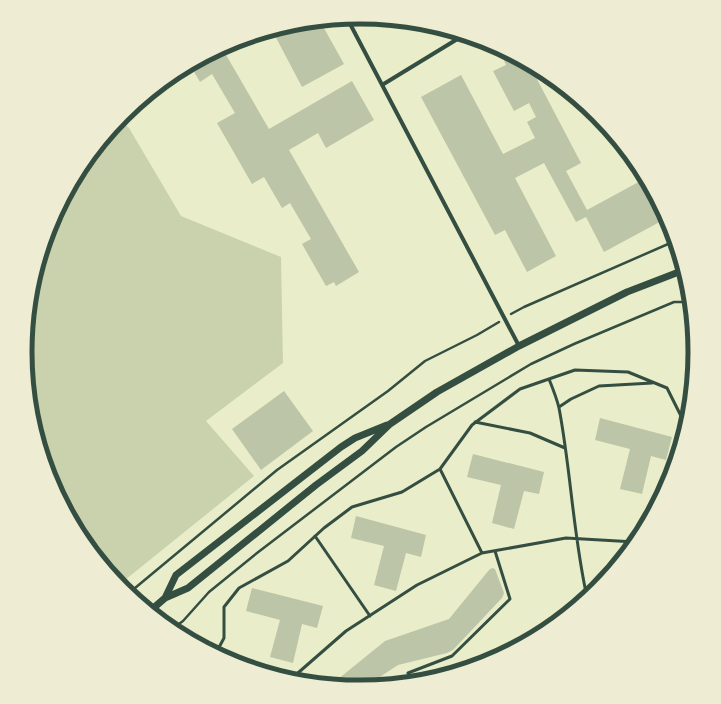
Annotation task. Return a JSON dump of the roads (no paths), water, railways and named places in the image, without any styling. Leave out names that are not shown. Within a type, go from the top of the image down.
[{"type":"street","points":[[351,25],[519,346]]},
{"type":"street","points":[[382,85],[458,39]]},
{"type":"street","points":[[155,607],[165,598],[188,588],[316,485],[362,451],[390,424],[437,392],[519,346],[627,292],[678,272]]},
{"type":"street","points":[[165,598],[176,575],[245,523],[298,480],[355,438],[390,424]]},
{"type":"lane","points":[[219,648],[224,638],[224,607],[239,588],[288,561],[324,528],[352,507],[402,492],[440,469],[475,422],[520,389],[575,370],[628,372],[667,388],[682,417]]},
{"type":"lane","points":[[549,379],[558,407],[565,448],[580,565],[586,590]]},
{"type":"lane","points":[[558,407],[599,386],[654,383]]},
{"type":"lane","points":[[475,422],[530,433],[565,448]]},
{"type":"lane","points":[[440,469],[482,553]]},
{"type":"lane","points":[[315,536],[370,616]]},
{"type":"lane","points":[[297,674],[346,631],[417,585],[482,553],[566,538],[628,542]]},
{"type":"lane","points":[[410,676],[408,673],[452,656],[510,599],[495,551]]}]
